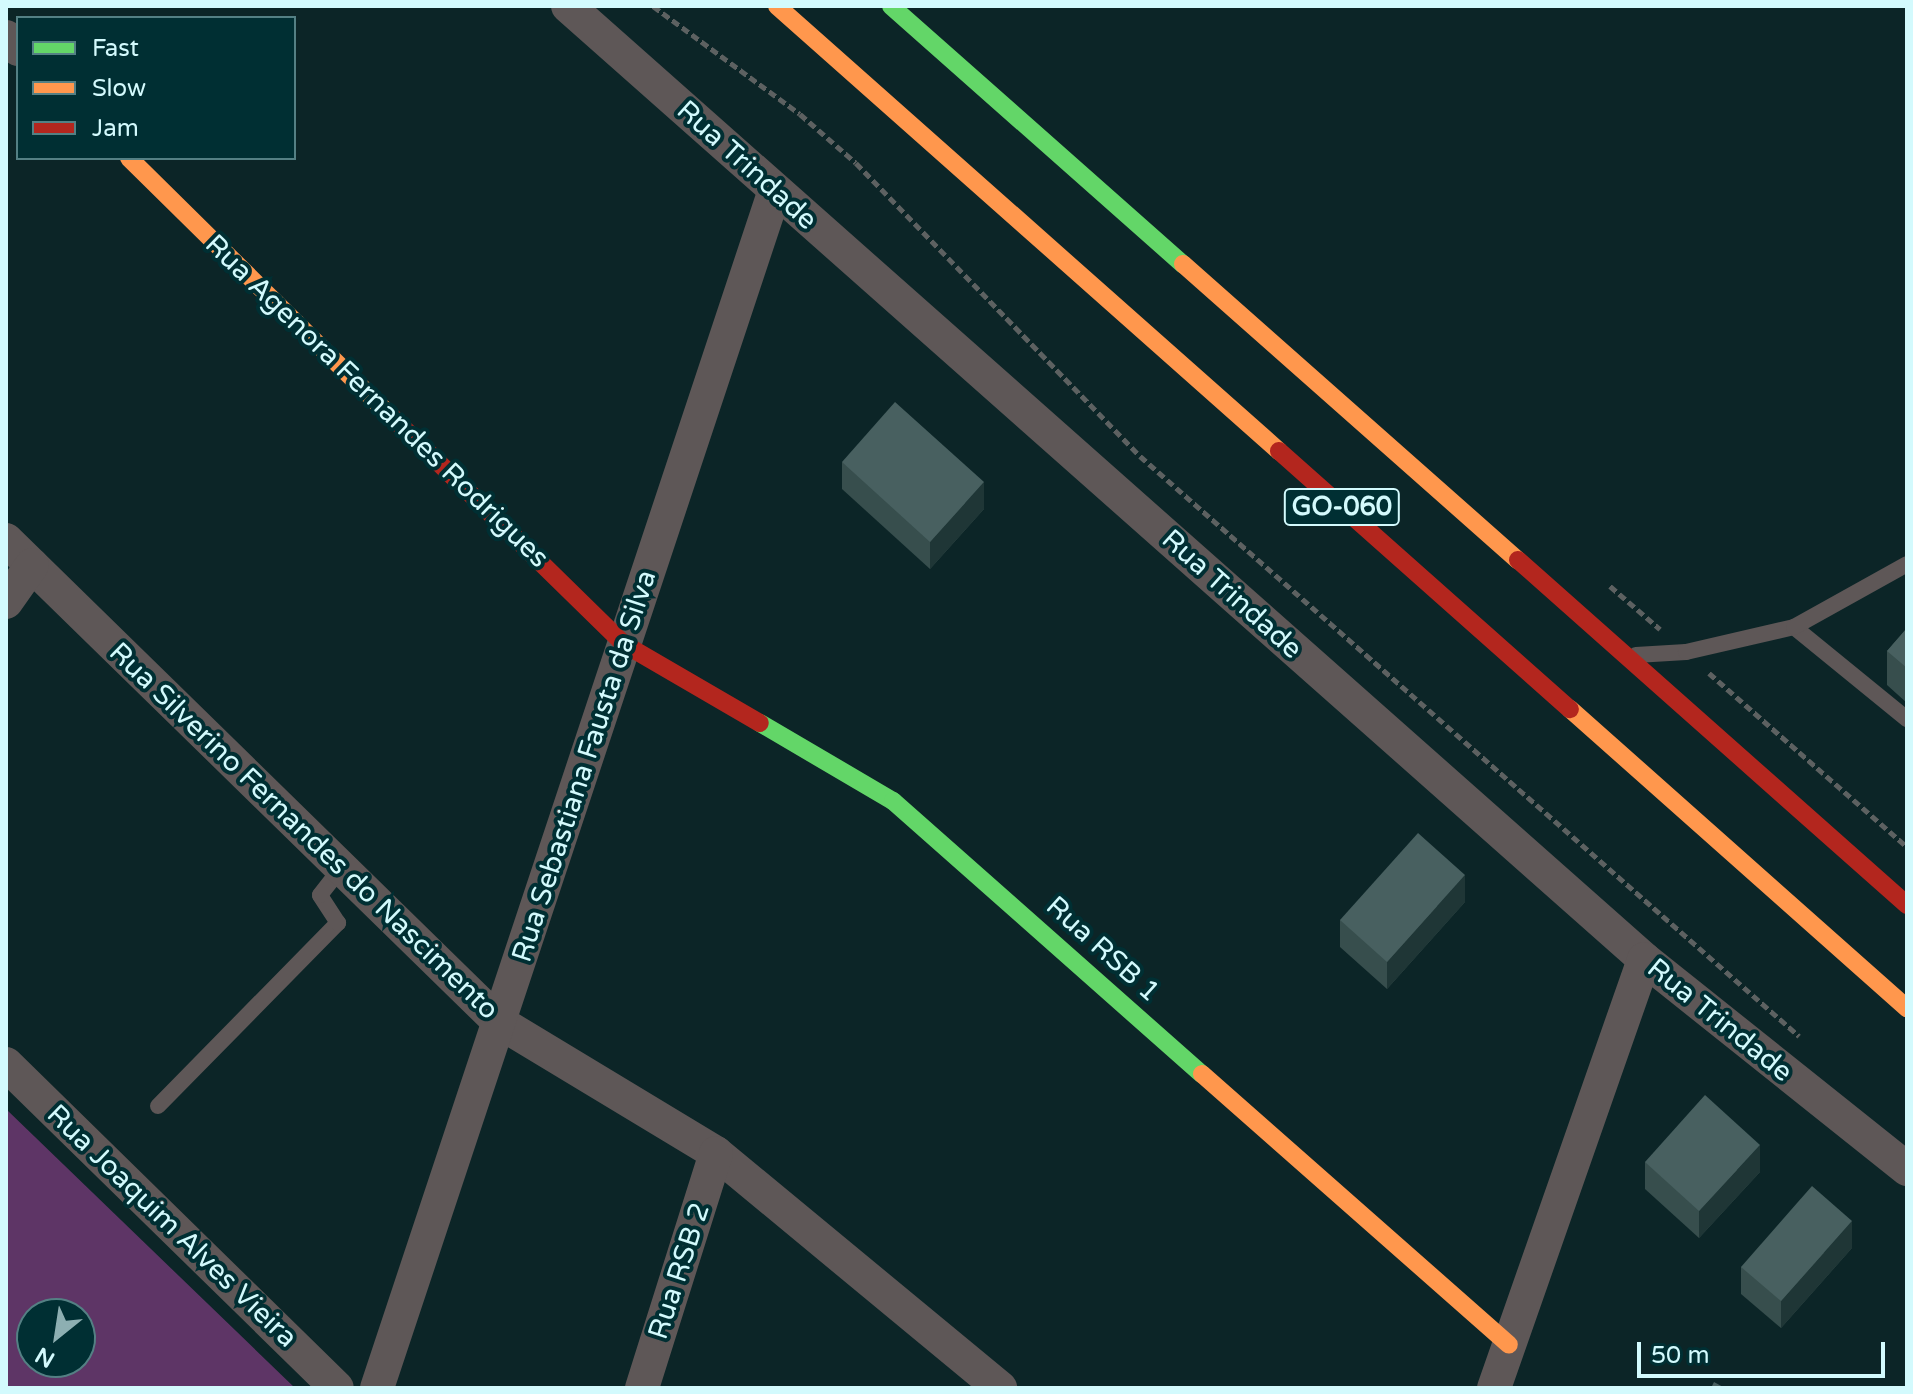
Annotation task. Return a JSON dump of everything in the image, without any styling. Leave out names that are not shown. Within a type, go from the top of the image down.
[{"type":"main road","name":"GO-060","points":[[777,6],[1907,1008]]},
{"type":"main road","name":"GO-060","points":[[891,6],[1630,655],[1907,905]]},
{"type":"main road","name":"Rua Agenora Fernandes Rodrigues","points":[[131,160],[624,644]]},
{"type":"main road","name":"Rua RSB 1","points":[[624,644],[893,801],[1509,1345]]},
{"type":"street","name":"Rua Trindade","points":[[568,6],[1644,959],[1907,1169]]},
{"type":"street","name":"Rua Sebastiana Fausta da Silva","points":[[377,1388],[775,190]]},
{"type":"street","name":"Rua Silverino Fernandes do Nascimento","points":[[6,540],[499,1022],[716,1153],[1000,1388]]},
{"type":"street","points":[[6,602],[32,565]]},
{"type":"street","points":[[1494,1388],[1644,959]]},
{"type":"street","name":"Rua Joaquim Alves Vieira","points":[[6,1064],[337,1388]]},
{"type":"street","name":"Rua RSB 2","points":[[642,1388],[716,1153]]},
{"type":"lane","points":[[1630,655],[1686,652],[1794,627],[1907,564]]},
{"type":"lane","points":[[1794,627],[1907,719]]},
{"type":"lane","points":[[158,1106],[338,923],[320,895],[341,868]]},
{"type":"path","points":[[653,6],[800,114],[856,163],[1140,456],[1806,1042]]},
{"type":"shaded area","points":[[6,1109],[295,1388],[6,1388]]},
{"type":"building","points":[[895,402],[984,482],[930,542],[842,462]]},
{"type":"building","points":[[1907,628],[1907,668],[1887,651]]},
{"type":"building","points":[[1418,833],[1465,875],[1387,962],[1340,920]]},
{"type":"building","points":[[1705,1095],[1760,1145],[1699,1211],[1645,1162]]},
{"type":"building","points":[[1812,1186],[1852,1221],[1781,1301],[1741,1267]]},
{"type":"building","points":[[1714,1382],[1725,1388],[1711,1388]]},
{"type":"traffic: fast","points":[[891,6],[1183,264]]},
{"type":"traffic: fast","points":[[760,723],[893,801],[1202,1074]]},
{"type":"traffic: slow","points":[[777,6],[1279,451]]},
{"type":"traffic: slow","points":[[131,160],[392,417]]},
{"type":"traffic: slow","points":[[1183,264],[1518,560]]},
{"type":"traffic: slow","points":[[1570,709],[1907,1008]]},
{"type":"traffic: slow","points":[[1202,1074],[1509,1345]]},
{"type":"traffic: jam","points":[[392,417],[624,644],[760,723]]},
{"type":"traffic: jam","points":[[1279,451],[1570,709]]},
{"type":"traffic: jam","points":[[1518,560],[1907,905]]}]
